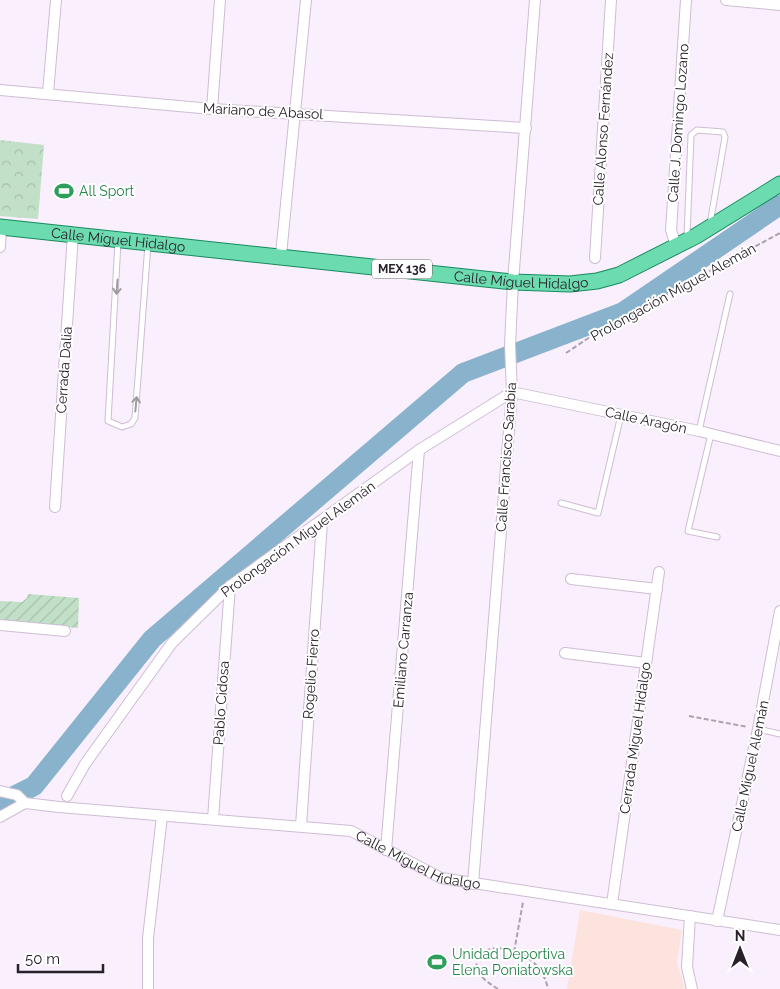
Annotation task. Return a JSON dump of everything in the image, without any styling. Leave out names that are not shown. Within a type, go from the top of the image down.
[{"type":"main road","name":"Calle Míguel Hidalgo","points":[[0,227],[281,255],[513,282],[570,284],[597,281],[619,275],[710,228],[780,184]]},
{"type":"street","points":[[48,93],[56,0]]},
{"type":"street","points":[[212,109],[220,0]]},
{"type":"street","points":[[281,255],[306,0]]},
{"type":"street","name":"Calle Francisco Sarabia","points":[[473,884],[512,392],[510,345],[513,282],[535,0]]},
{"type":"street","name":"Calle Alonso Fernández","points":[[595,258],[611,0]]},
{"type":"street","name":"Calle J. Domingo Lozano","points":[[682,243],[672,230],[686,0]]},
{"type":"street","points":[[726,0],[780,5]]},
{"type":"street","name":"Mariano de Abasol","points":[[0,90],[212,109],[526,128]]},
{"type":"street","points":[[0,227],[0,247]]},
{"type":"street","name":"Cerrada Dalia","points":[[55,507],[73,234]]},
{"type":"street","name":"Calle Aragón","points":[[512,392],[699,431],[780,451]]},
{"type":"street","name":"Prolongación Miguel Alemán","points":[[67,796],[85,764],[172,643],[230,586],[322,522],[419,450],[512,392]]},
{"type":"street","name":"Emiliano Carranza","points":[[386,850],[419,450]]},
{"type":"street","name":"Rogelio Fierro","points":[[301,826],[322,522]]},
{"type":"street","name":"Cerrada Miguel Hidalgo","points":[[612,904],[659,572]]},
{"type":"street","points":[[571,579],[656,589]]},
{"type":"street","name":"Pablo Cidosa","points":[[213,820],[230,586]]},
{"type":"street","name":"Calle Miguel Alemán","points":[[717,921],[758,729],[780,611]]},
{"type":"street","points":[[0,625],[65,631]]},
{"type":"street","points":[[565,653],[646,663]]},
{"type":"street","points":[[0,817],[13,795]]},
{"type":"street","name":"Calle Míguel Hidalgo","points":[[13,795],[162,816],[351,831],[441,878],[780,930]]},
{"type":"street","points":[[148,989],[148,938],[162,816]]},
{"type":"street","points":[[690,916],[687,967],[692,989]]},
{"type":"lane","points":[[682,243],[691,135],[697,130],[723,132],[725,137],[710,228]]},
{"type":"lane","points":[[118,239],[119,251],[108,421],[122,428],[131,424],[135,418],[148,242]]},
{"type":"lane","points":[[699,431],[730,294]]},
{"type":"lane","points":[[560,503],[598,513],[621,415]]},
{"type":"lane","points":[[711,434],[688,531],[718,537]]},
{"type":"lane","points":[[758,729],[780,734]]},
{"type":"path","name":"Prolongación Miguel Alemán","points":[[566,353],[599,331],[780,233]]},
{"type":"path","points":[[689,716],[758,729]]},
{"type":"path","points":[[514,952],[524,891]]},
{"type":"path","points":[[498,989],[483,980],[478,972],[475,962],[479,953],[486,950],[522,953],[537,963],[546,976],[548,989]]},
{"type":"shaded area","points":[[580,910],[682,930],[677,962],[685,989],[567,989]]},
{"type":"green space","points":[[0,140],[44,145],[38,219],[0,216]]},
{"type":"green space","points":[[28,594],[79,598],[78,628],[0,622],[0,601],[22,602],[27,598]]},
{"type":"waterway","points":[[0,803],[34,786],[152,639],[463,373],[623,312],[780,205]]},
{"type":"place","name":"All Sport","points":[[64,191]]},
{"type":"place","name":"Unidad Deportiva Elena Poniatowska","points":[[437,962]]}]
